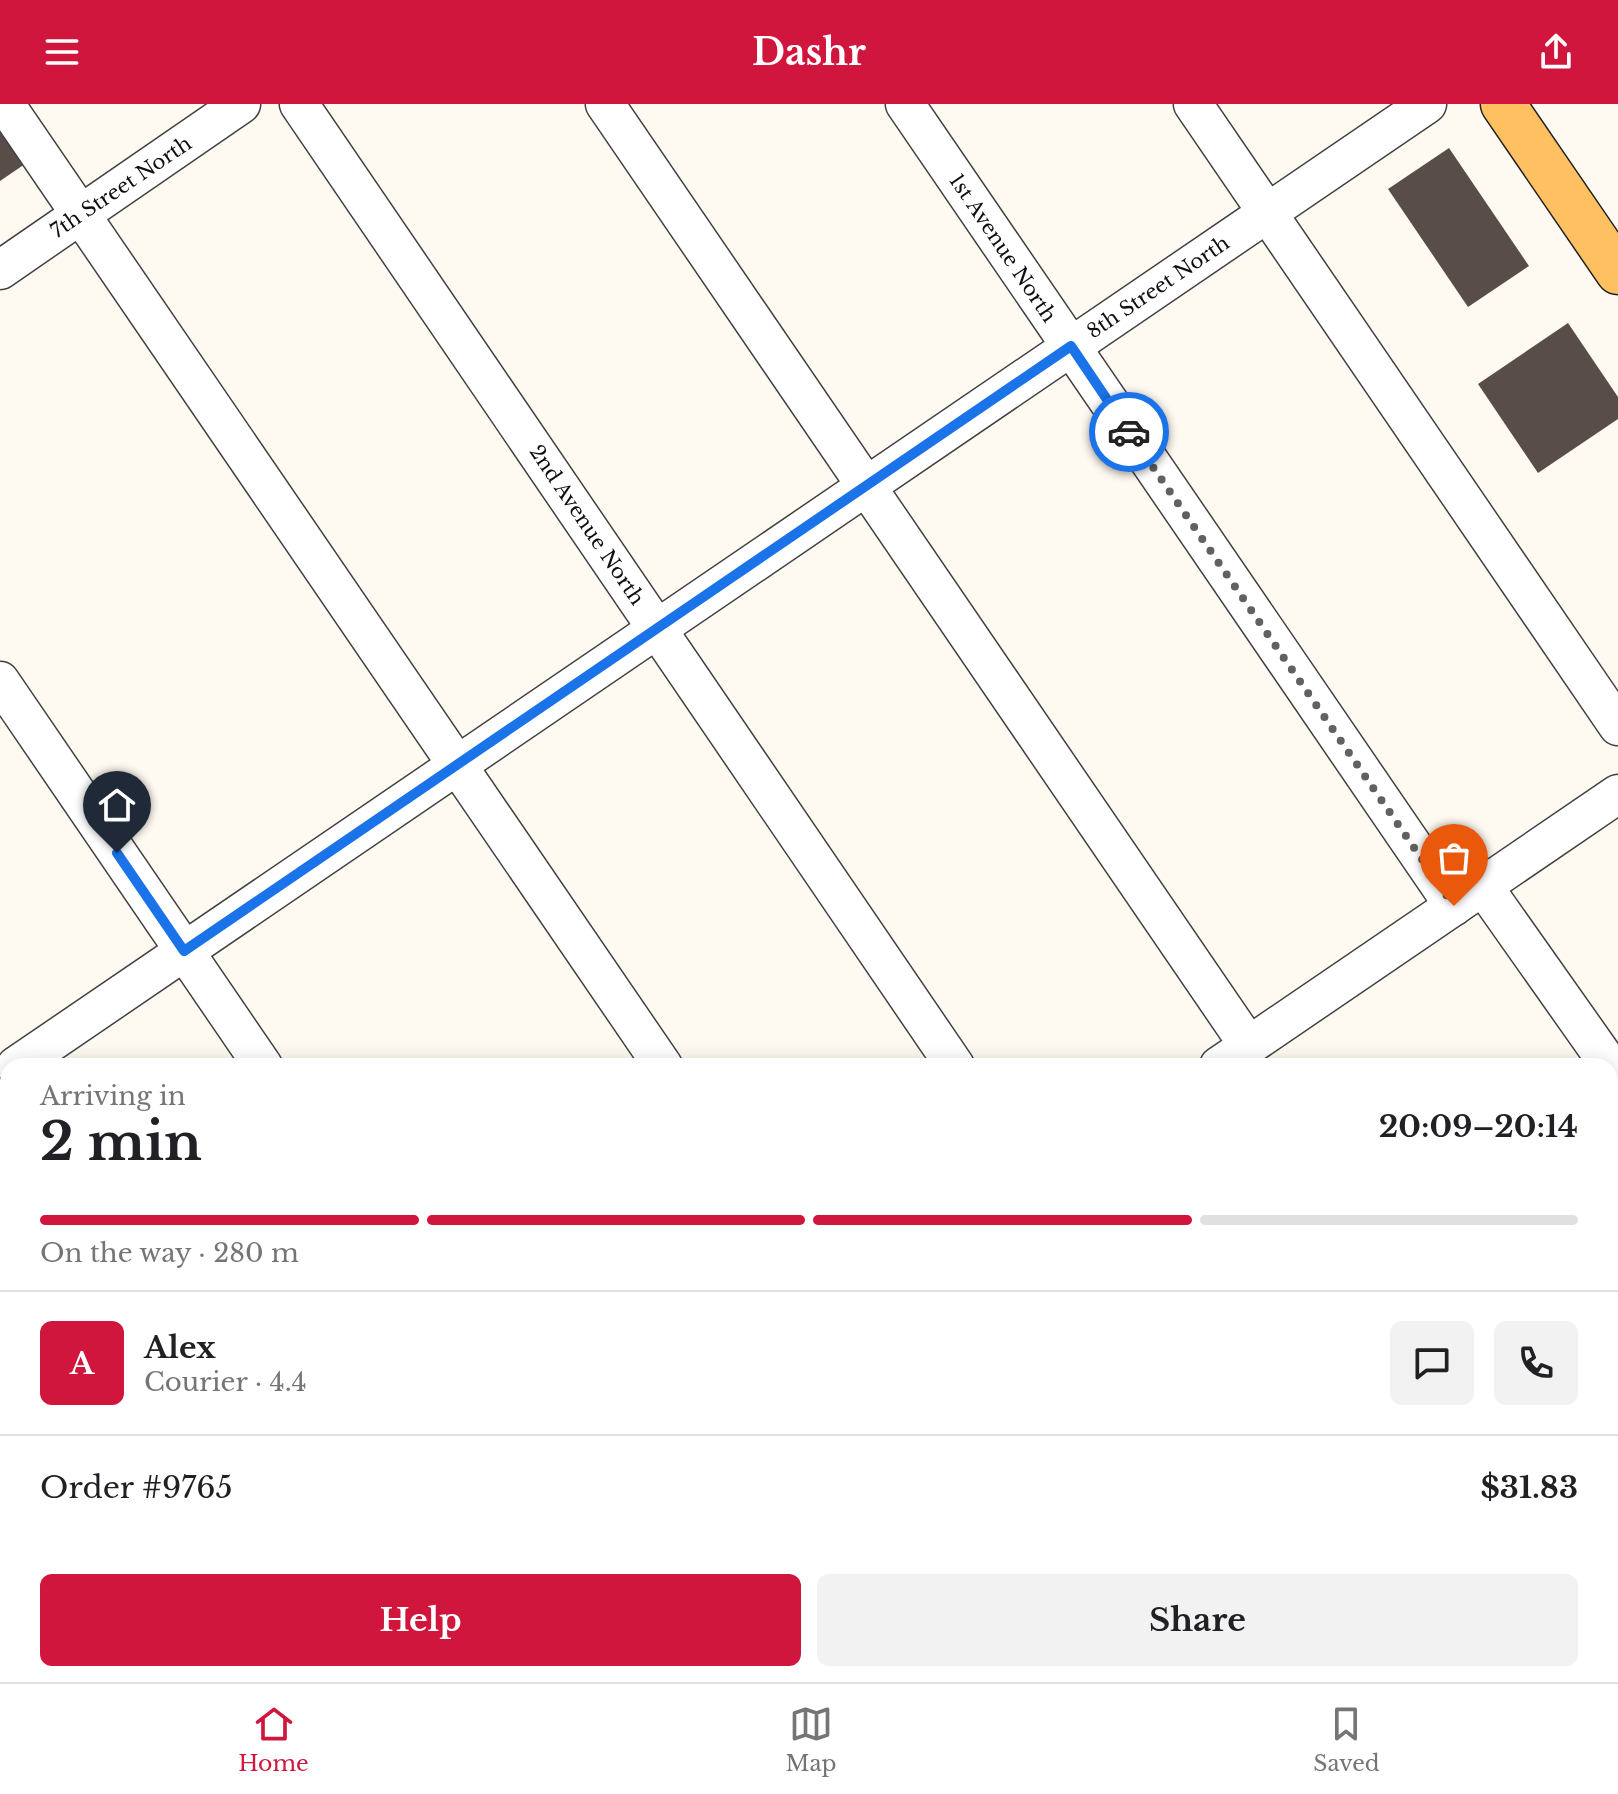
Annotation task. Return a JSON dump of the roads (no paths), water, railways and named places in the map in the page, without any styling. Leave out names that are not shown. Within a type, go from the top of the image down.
[{"type":"main road","points":[[1503,104],[1618,272]]},
{"type":"street","points":[[5,104],[658,1058]]},
{"type":"street","name":"7th Street North","points":[[0,270],[241,104]]},
{"type":"street","name":"2nd Avenue North","points":[[299,104],[950,1058]]},
{"type":"street","points":[[605,104],[866,486],[1234,1056],[1618,794]]},
{"type":"street","name":"1st Avenue North","points":[[905,104],[1071,346],[1468,896],[1603,1058]]},
{"type":"street","points":[[1193,104],[1618,726]]},
{"type":"street","name":"8th Street North","points":[[28,1058],[1427,104]]},
{"type":"street","points":[[0,681],[258,1058]]}]
